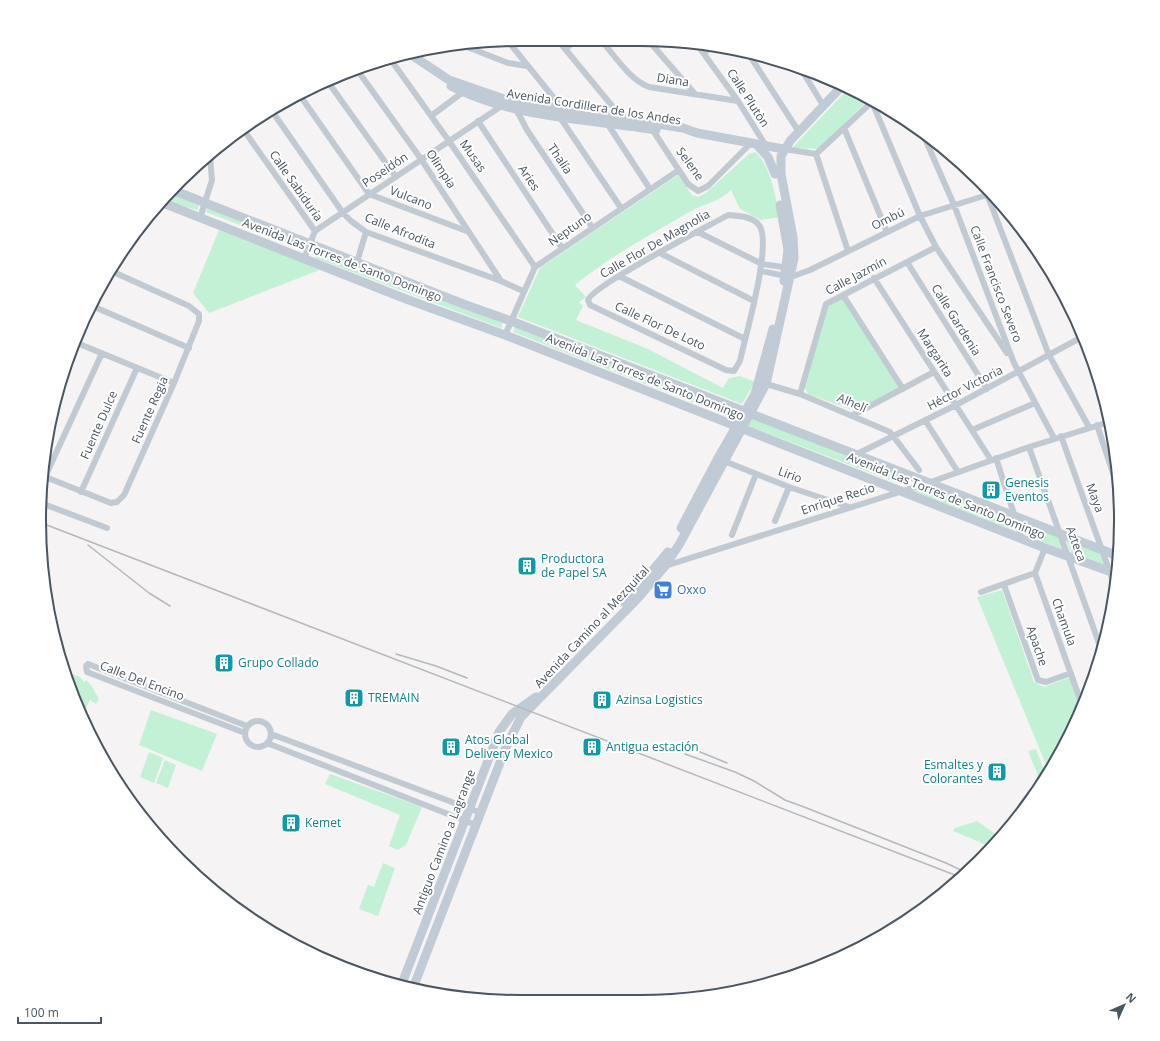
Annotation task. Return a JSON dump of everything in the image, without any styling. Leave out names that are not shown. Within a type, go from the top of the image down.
[{"type":"street","points":[[511,46],[560,112],[621,208]]},
{"type":"street","points":[[563,46],[622,118]]},
{"type":"street","points":[[565,49],[569,46]]},
{"type":"street","name":"Diana","points":[[606,46],[642,84],[650,87],[738,101]]},
{"type":"street","points":[[654,46],[695,94]]},
{"type":"street","points":[[472,49],[508,63],[527,66]]},
{"type":"street","name":"Calle Plutòn","points":[[702,50],[738,101],[767,146]]},
{"type":"street","name":"Avenida Cordillera de los Andes","points":[[416,58],[450,80],[509,104]]},
{"type":"street","name":"Avenida Cordillera de los Andes","points":[[408,60],[441,81],[463,92],[509,104],[560,112],[622,118],[689,129],[697,133]]},
{"type":"street","points":[[752,60],[799,132]]},
{"type":"street","name":"Musas","points":[[393,63],[449,141],[535,267]]},
{"type":"street","name":"Olimpia","points":[[360,74],[421,159],[501,281]]},
{"type":"street","points":[[805,76],[823,105]]},
{"type":"street","points":[[331,86],[396,177]]},
{"type":"street","points":[[780,151],[838,90]]},
{"type":"street","points":[[431,116],[463,92]]},
{"type":"street","points":[[303,99],[369,194]]},
{"type":"street","name":"Poseidón","points":[[315,232],[478,121],[509,104]]},
{"type":"street","name":"Thalía","points":[[509,104],[592,227]]},
{"type":"street","points":[[780,151],[816,154],[868,105]]},
{"type":"street","points":[[877,110],[920,216],[936,247],[1014,362]]},
{"type":"street","name":"Avenida Cordillera de los Andes","points":[[560,112],[607,123],[682,134],[697,133],[767,146],[780,151]]},
{"type":"street","name":"Calle Afrodita","points":[[275,115],[343,212],[354,224],[366,232],[501,281],[523,291]]},
{"type":"street","name":"Aries","points":[[478,121],[562,248]]},
{"type":"street","points":[[607,123],[650,188]]},
{"type":"street","points":[[844,128],[887,232]]},
{"type":"street","name":"Selene","points":[[652,129],[693,189],[700,191],[708,186],[753,143]]},
{"type":"street","name":"Calle Sabiduría","points":[[246,134],[315,232],[304,259]]},
{"type":"street","points":[[767,146],[791,140]]},
{"type":"street","points":[[753,143],[768,157],[777,171]]},
{"type":"street","name":"Calle Francisco Severo","points":[[927,143],[954,205],[1014,362],[1054,438]]},
{"type":"street","name":"Avenida Camino al Mezquital","points":[[662,565],[763,383],[791,273],[777,171],[780,151]]},
{"type":"street","points":[[816,154],[848,251]]},
{"type":"street","points":[[200,218],[206,203],[212,180],[210,162]]},
{"type":"street","name":"Neptuno","points":[[505,335],[523,291],[535,267],[592,227],[679,170]]},
{"type":"street","name":"Avenida Las Torres de Santo Domingo","points":[[178,192],[1113,554]]},
{"type":"street","name":"Vulcano","points":[[369,194],[468,232]]},
{"type":"street","name":"Ombú","points":[[791,273],[810,270],[920,216],[984,195]]},
{"type":"street","points":[[992,204],[1049,355],[1089,427]]},
{"type":"street","name":"Avenida Las Torres de Santo Domingo","points":[[167,205],[304,259],[505,335],[1045,548],[1111,572]]},
{"type":"street","name":"Calle Flor De Magnolia","points":[[593,293],[619,276],[728,215],[742,216],[755,221],[761,228],[762,264]]},
{"type":"street","points":[[357,262],[366,232]]},
{"type":"street","points":[[698,232],[762,264],[791,273]]},
{"type":"street","name":"Calle Jazmín","points":[[800,394],[825,305],[874,278],[936,247]]},
{"type":"street","points":[[660,253],[754,301]]},
{"type":"street","name":"Calle Gardenia","points":[[907,262],[987,389]]},
{"type":"street","points":[[619,276],[745,339],[762,264]]},
{"type":"street","points":[[761,271],[791,273]]},
{"type":"street","name":"Fuente Regia","points":[[81,492],[111,503],[117,502],[124,495],[189,348],[200,317],[198,312],[189,306],[116,274]]},
{"type":"street","name":"Margarita","points":[[874,278],[972,430],[993,459],[1016,516],[1022,539]]},
{"type":"street","name":"Calle Flor De Loto","points":[[593,293],[588,300],[590,305],[594,308],[726,370],[734,371],[739,364],[745,339]]},
{"type":"street","points":[[843,295],[903,389]]},
{"type":"street","points":[[97,308],[189,348]]},
{"type":"street","name":"Héctor Victoria","points":[[855,455],[987,389],[1078,339]]},
{"type":"street","points":[[80,344],[174,383]]},
{"type":"street","points":[[49,466],[102,354]]},
{"type":"street","name":"Fuente Dulce","points":[[81,492],[137,368]]},
{"type":"street","points":[[853,415],[934,372]]},
{"type":"street","name":"Alhelí","points":[[763,383],[800,394],[853,415],[894,435],[919,470]]},
{"type":"street","points":[[701,412],[709,405],[703,396]]},
{"type":"street","points":[[972,430],[1035,403]]},
{"type":"street","points":[[925,420],[958,472]]},
{"type":"street","name":"Enrique Recio","points":[[662,565],[928,483],[1054,438],[1104,423]]},
{"type":"street","points":[[1097,425],[1111,466]]},
{"type":"street","name":"Avenida Camino al Mezquital","points":[[520,712],[542,691],[662,565],[679,545],[724,461],[739,427]]},
{"type":"street","name":"Maya","points":[[1061,436],[1101,549],[1111,570]]},
{"type":"street","name":"Azteca","points":[[1029,447],[1099,640]]},
{"type":"street","name":"Lirio","points":[[724,461],[849,507]]},
{"type":"street","points":[[732,534],[756,474]]},
{"type":"street","points":[[48,479],[81,492]]},
{"type":"street","points":[[775,521],[789,486]]},
{"type":"street","points":[[46,505],[107,528]]},
{"type":"street","points":[[981,592],[1035,573],[1045,548]]},
{"type":"street","name":"Chamula","points":[[1035,573],[1080,698]]},
{"type":"street","name":"Apache","points":[[1004,585],[1038,680],[1046,682],[1071,673]]},
{"type":"street","name":"Calle Del Encino","points":[[245,733],[87,672],[86,666],[88,664],[248,726]]},
{"type":"street","name":"Antiguo Camino a Lagrange","points":[[403,980],[495,743],[503,726],[520,712]]},
{"type":"street","name":"Antiguo Camino a Lagrange","points":[[415,983],[506,748],[519,720],[520,712]]},
{"type":"street","points":[[259,721],[265,723],[271,734],[267,743],[260,747],[252,745],[247,741],[245,733],[248,726],[252,722],[259,721]]},
{"type":"street","points":[[271,734],[481,813]]},
{"type":"street","points":[[267,743],[476,825]]},
{"type":"street","points":[[495,743],[506,748]]},
{"type":"street","points":[[318,763],[322,754]]},
{"type":"green space","points":[[844,93],[865,103],[819,149],[792,148]]},
{"type":"green space","points":[[755,152],[765,164],[774,191],[780,217],[761,220],[740,209],[731,190],[722,197],[691,211],[602,264],[575,285],[586,297],[579,302],[583,306],[576,320],[648,349],[723,388],[729,378],[740,376],[755,382],[742,404],[518,317],[540,268],[678,175],[692,195],[698,197],[706,193],[749,154]]},
{"type":"green space","points":[[176,194],[199,204],[198,210],[169,203]]},
{"type":"green space","points":[[208,207],[304,245],[302,249],[206,212]]},
{"type":"green space","points":[[219,230],[322,269],[209,313],[193,293]]},
{"type":"green space","points":[[318,248],[503,322],[501,328],[315,258]]},
{"type":"green space","points":[[841,298],[844,300],[899,385],[898,389],[855,411],[808,394],[805,388],[826,308]]},
{"type":"green space","points":[[515,327],[701,399],[699,405],[513,332]]},
{"type":"green space","points":[[754,416],[910,482],[900,484],[748,426]]},
{"type":"green space","points":[[929,485],[1015,518],[1020,533],[910,491]]},
{"type":"green space","points":[[1023,521],[1058,536],[1064,550],[1028,537]]},
{"type":"green space","points":[[1065,538],[1102,553],[1108,568],[1072,554]]},
{"type":"green space","points":[[1002,590],[1034,682],[1044,687],[1070,678],[1078,702],[1046,765],[977,597]]},
{"type":"green space","points":[[71,673],[80,677],[84,682],[86,680],[91,685],[99,699],[96,704],[90,700],[85,709]]},
{"type":"green space","points":[[151,710],[217,734],[202,771],[139,745]]},
{"type":"green space","points":[[1036,749],[1044,769],[1038,777],[1028,751]]},
{"type":"green space","points":[[149,752],[163,758],[154,783],[140,777]]},
{"type":"green space","points":[[165,760],[176,765],[168,788],[156,783]]},
{"type":"green space","points":[[330,774],[422,807],[406,845],[398,850],[389,846],[400,815],[325,784]]},
{"type":"green space","points":[[977,821],[995,834],[986,844],[953,831],[955,828]]},
{"type":"green space","points":[[383,863],[395,868],[378,916],[359,909],[368,885],[374,887]]},
{"type":"railway","points":[[46,525],[954,875]]},
{"type":"railway","points":[[88,545],[149,593],[170,606]]},
{"type":"railway","points":[[396,654],[436,666],[467,678]]},
{"type":"railway","points":[[688,747],[727,763]]},
{"type":"railway","points":[[685,754],[735,772],[754,781],[785,800],[960,870]]},
{"type":"place","name":"Genesis Eventos","points":[[991,490]]},
{"type":"place","name":"Productora de Papel SA","points":[[527,566]]},
{"type":"place","name":"Oxxo","points":[[663,590]]},
{"type":"place","name":"Grupo Collado","points":[[224,663]]},
{"type":"place","name":"TREMAIN","points":[[354,698]]},
{"type":"place","name":"Azinsa Logistics","points":[[602,700]]},
{"type":"place","name":"Atos Global Delivery Mexico","points":[[451,747]]},
{"type":"place","name":"Antigua estación","points":[[592,747]]},
{"type":"place","name":"Esmaltes y Colorantes","points":[[997,772]]},
{"type":"place","name":"Kemet","points":[[291,823]]}]
